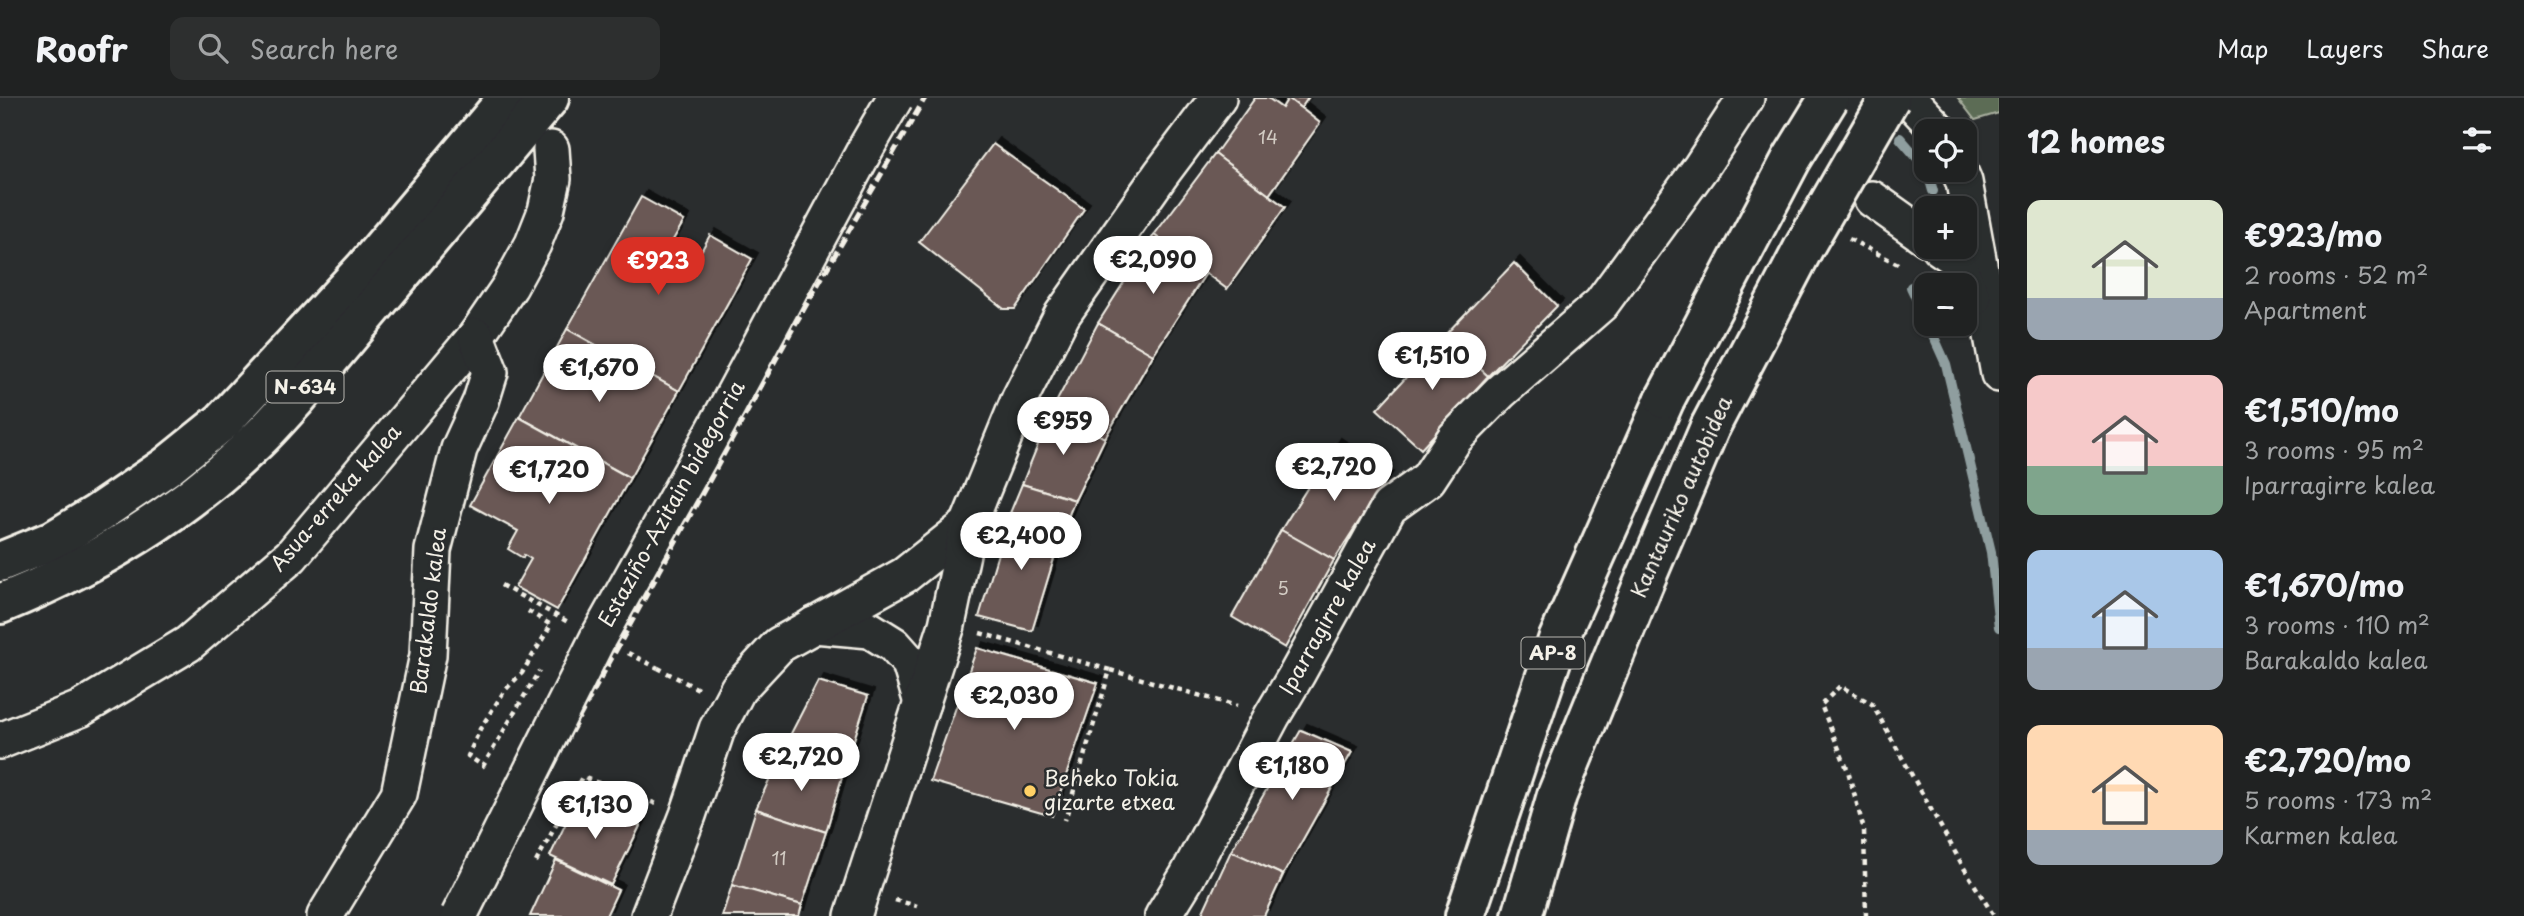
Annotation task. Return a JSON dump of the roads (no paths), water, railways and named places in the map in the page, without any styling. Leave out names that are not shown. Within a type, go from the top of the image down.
[{"type":"highway","name":"N-634","points":[[0,562],[54,540],[97,514],[166,467],[223,421],[365,268],[508,98]]},
{"type":"highway","name":"N-634","points":[[0,604],[119,547],[187,501],[252,446],[295,400],[548,98]]},
{"type":"highway","name":"AP-8","points":[[1465,916],[1558,639],[1665,399],[1791,160],[1829,98]]},
{"type":"highway","name":"Kantauriko autobidea","points":[[1522,916],[1557,795],[1710,427],[1804,247],[1890,98]]},
{"type":"street","name":"Estaziño-Azitain bidegorria","points":[[459,916],[598,638],[895,98]]},
{"type":"street","points":[[853,916],[947,625],[968,525],[1019,400],[1062,315],[1218,98]]},
{"type":"street","name":"Iparragirre kalea","points":[[1163,916],[1187,877],[1272,716],[1389,507],[1428,479],[1455,438],[1601,304],[1701,167],[1746,98]]},
{"type":"street","points":[[1908,98],[1928,119]]},
{"type":"street","name":"Asua-erreka kalea","points":[[0,741],[80,709],[188,644],[291,556],[476,336],[510,286],[533,244],[546,211],[553,179],[551,149]]},
{"type":"street","points":[[1964,182],[1997,360]]},
{"type":"street","points":[[1872,199],[1914,229]]},
{"type":"street","points":[[1955,259],[1997,360]]},
{"type":"street","name":"Barakaldo kalea","points":[[325,916],[398,794],[428,655],[433,550],[460,449],[481,401],[490,372],[476,336]]},
{"type":"street","points":[[649,916],[688,815],[717,729],[737,689],[779,645],[905,575],[968,525]]},
{"type":"street","points":[[814,625],[870,630],[894,645],[910,663],[922,703]]},
{"type":"street","name":"Iparragirre kalea","points":[[1171,916],[1187,877]]},
{"type":"waterway","points":[[1900,138],[1914,154]]},
{"type":"waterway","points":[[1930,182],[1933,191]]},
{"type":"waterway","points":[[1911,287],[1914,293]]},
{"type":"waterway","points":[[1933,336],[1946,364],[1991,552],[1999,627]]},
{"type":"railway","points":[[453,916],[699,469],[909,98]]},
{"type":"railway","points":[[470,916],[797,321],[925,98]]},
{"type":"place","name":"Beheko Tokia gizarte etxea","points":[[1030,791]]}]
